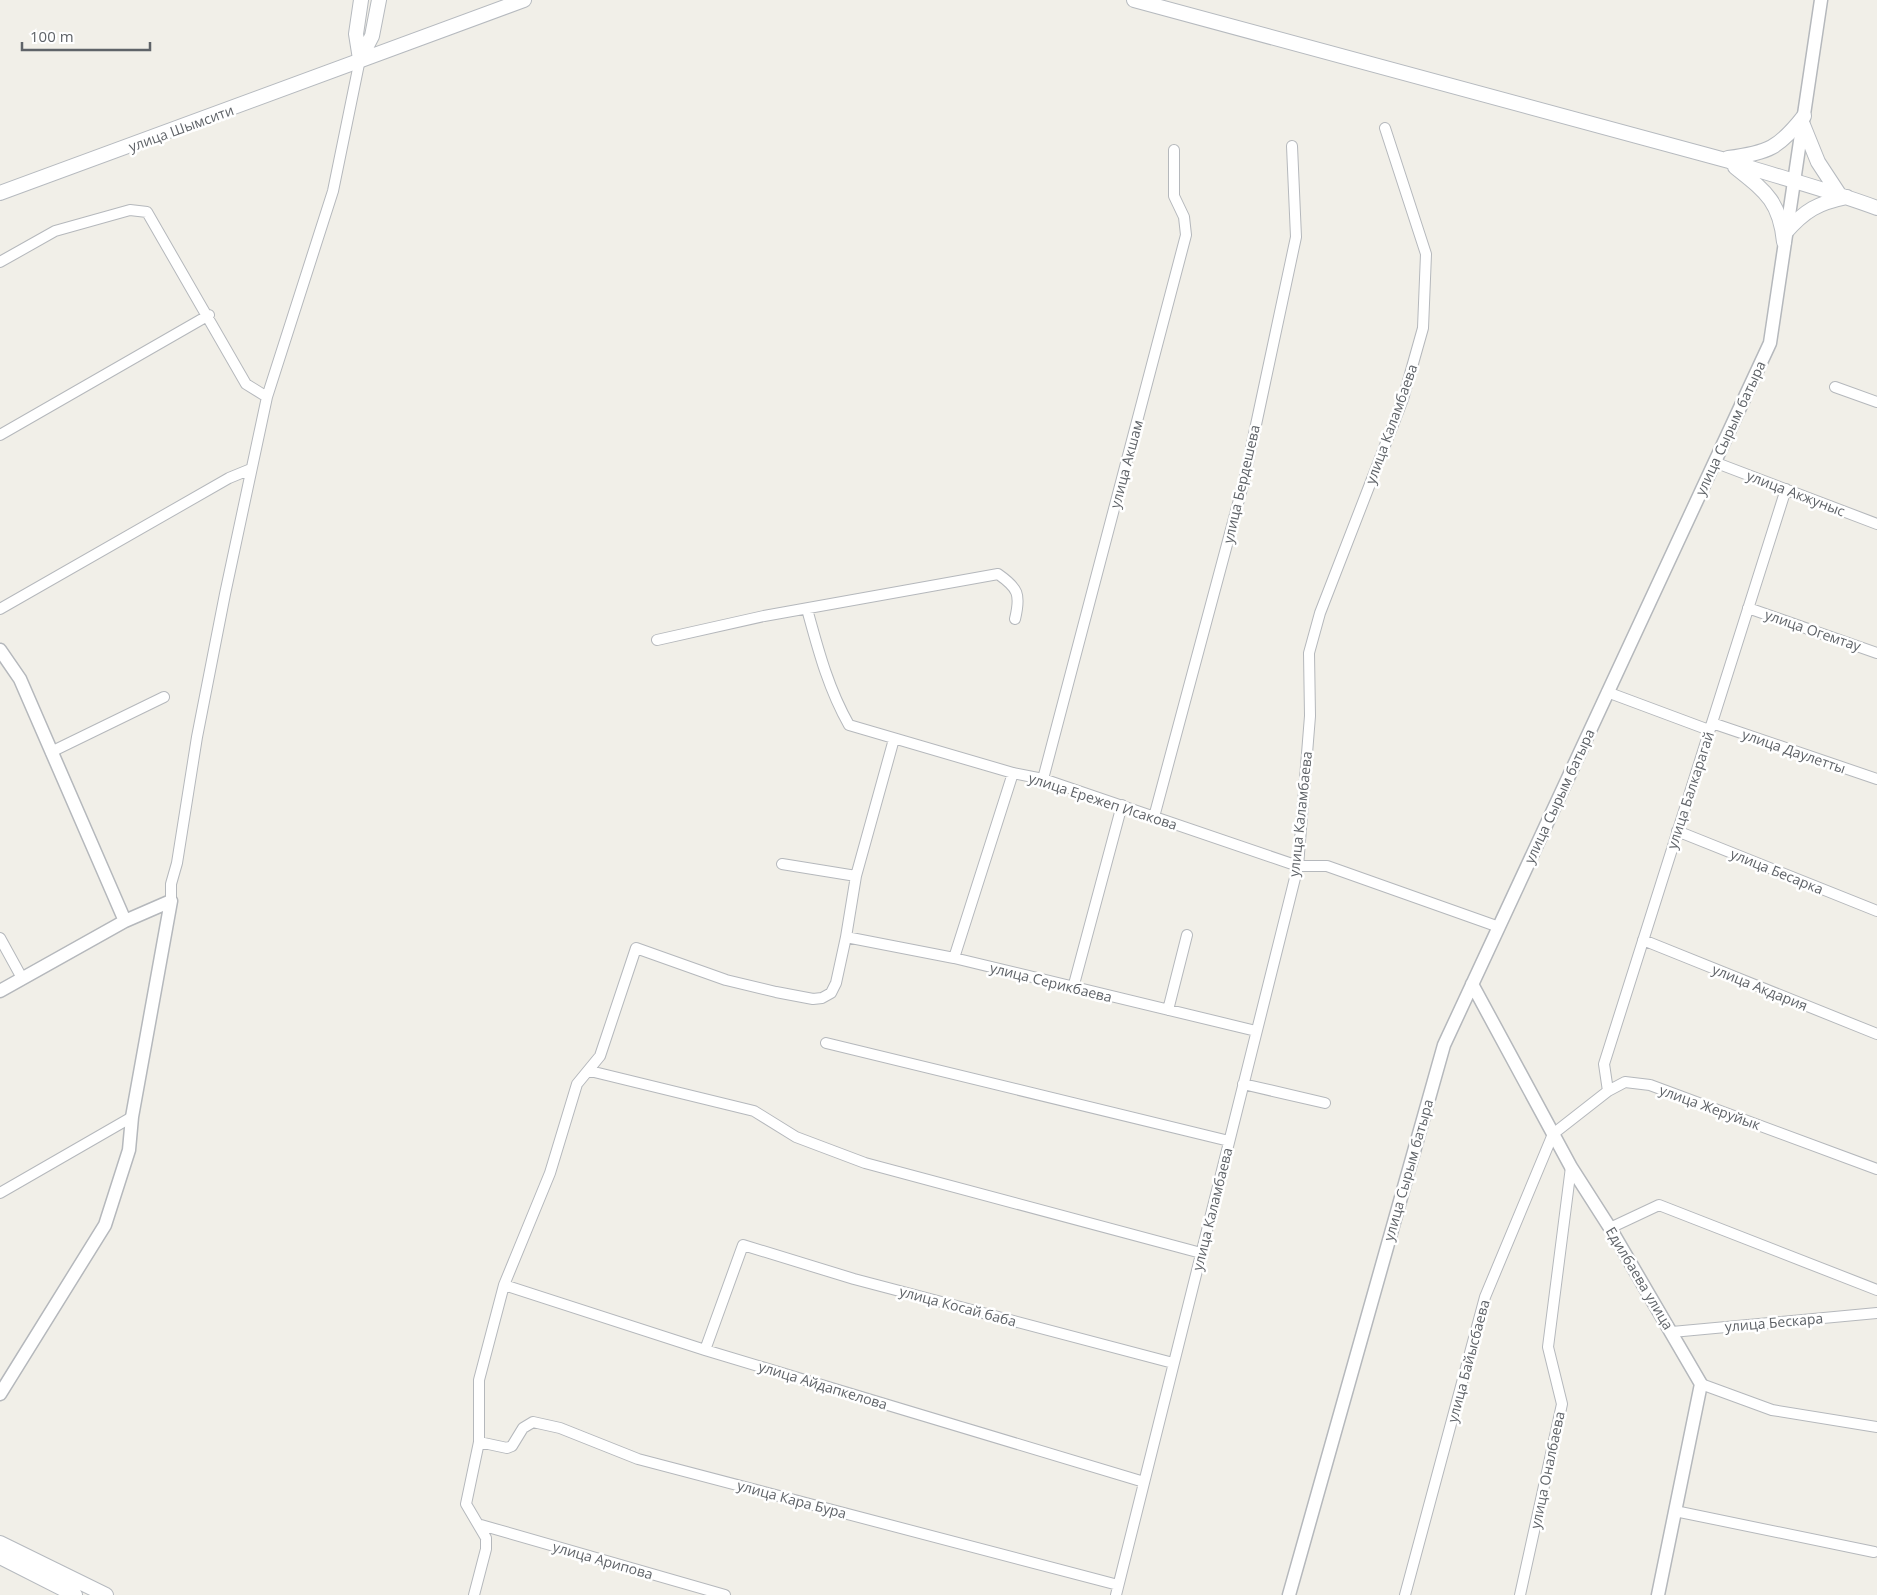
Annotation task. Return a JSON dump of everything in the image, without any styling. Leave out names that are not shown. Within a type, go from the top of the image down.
[{"type":"main road","points":[[360,59],[356,34],[361,0]]},
{"type":"main road","points":[[360,59],[372,36],[379,0]]},
{"type":"main road","name":"улица Шымсити","points":[[0,193],[284,90],[360,59],[524,0]]},
{"type":"main road","points":[[1134,0],[1725,160],[1793,182],[1844,195],[1877,208]]},
{"type":"main road","points":[[1725,160],[1769,149],[1789,136],[1804,120],[1818,162],[1844,195]]},
{"type":"main road","points":[[1725,160],[1770,198],[1782,220],[1784,237]]},
{"type":"main road","points":[[1784,237],[1812,207],[1844,195]]},
{"type":"main road","points":[[0,1544],[106,1595]]},
{"type":"main road","points":[[0,1557],[76,1595]]},
{"type":"street","name":"улица Сырым батыра","points":[[1289,1595],[1444,1045],[1770,342],[1784,237],[1804,120],[1821,0]]},
{"type":"street","points":[[0,1394],[105,1225],[129,1150],[132,1117],[171,901],[171,884],[177,863],[197,737],[251,469],[267,397],[333,191],[360,59]]},
{"type":"street","name":"улица Каламбаева","points":[[1117,1590],[1298,866],[1310,716],[1309,653],[1320,613],[1403,399],[1424,328],[1426,254],[1384,128]]},
{"type":"street","name":"улица Бердешева","points":[[1154,817],[1244,481],[1296,237],[1292,146]]},
{"type":"street","name":"улица Акшам","points":[[1043,779],[1186,235],[1184,217],[1174,196],[1174,150]]},
{"type":"street","points":[[0,262],[54,230],[130,210],[147,212],[209,315],[246,384],[267,397]]},
{"type":"street","points":[[0,435],[209,315]]},
{"type":"street","points":[[1835,387],[1877,402]]},
{"type":"street","name":"улица Акжуныс","points":[[1714,462],[1877,524]]},
{"type":"street","points":[[0,609],[229,478],[251,469]]},
{"type":"street","name":"улица Балкарагай","points":[[1608,1091],[1604,1064],[1786,489]]},
{"type":"street","points":[[657,640],[807,609],[998,574],[1014,585],[1019,602],[1016,619]]},
{"type":"street","name":"улица Огемтау","points":[[1748,608],[1877,653]]},
{"type":"street","name":"улица Ережеп Исакова","points":[[807,609],[823,669],[849,725],[1043,779],[1298,866],[1327,866],[1499,927]]},
{"type":"street","points":[[0,650],[20,680],[124,921]]},
{"type":"street","name":"улица Даулетты","points":[[1607,692],[1877,779]]},
{"type":"street","points":[[51,752],[164,696]]},
{"type":"street","points":[[474,1595],[486,1549],[486,1538],[466,1504],[479,1442],[479,1380],[504,1285],[550,1174],[578,1084],[600,1056],[636,948],[726,980],[813,999],[822,998],[830,992],[836,983],[856,876],[894,739]]},
{"type":"street","points":[[954,958],[1013,772]]},
{"type":"street","points":[[1073,988],[1122,806]]},
{"type":"street","name":"улица Бесарка","points":[[1677,831],[1877,911]]},
{"type":"street","points":[[782,864],[856,876]]},
{"type":"street","points":[[0,991],[124,921],[171,901]]},
{"type":"street","points":[[1168,1010],[1187,935]]},
{"type":"street","name":"улица Серикбаева","points":[[846,937],[954,958],[1256,1031]]},
{"type":"street","points":[[0,938],[22,978]]},
{"type":"street","name":"улица Акдария","points":[[1643,940],[1877,1034]]},
{"type":"street","name":"Едилбаева улица","points":[[1472,984],[1571,1167],[1672,1332],[1700,1384]]},
{"type":"street","points":[[826,1043],[1229,1142]]},
{"type":"street","points":[[590,1070],[754,1111],[796,1137],[865,1163],[1201,1253]]},
{"type":"street","name":"улица Жеруйык","points":[[1553,1134],[1608,1091],[1625,1082],[1650,1085],[1877,1169]]},
{"type":"street","points":[[1243,1084],[1325,1103]]},
{"type":"street","points":[[0,1194],[132,1117]]},
{"type":"street","name":"улица Байысбаева","points":[[1405,1595],[1485,1297],[1553,1134]]},
{"type":"street","name":"улица Оналбаева","points":[[1520,1595],[1562,1404],[1548,1347],[1571,1167]]},
{"type":"street","points":[[1610,1228],[1659,1205],[1877,1290]]},
{"type":"street","name":"улица Косай баба","points":[[705,1350],[743,1245],[854,1279],[1173,1363]]},
{"type":"street","name":"улица Айдапкелова","points":[[504,1285],[705,1350],[1144,1482]]},
{"type":"street","name":"улица Бескара","points":[[1672,1332],[1877,1313]]},
{"type":"street","points":[[1658,1595],[1700,1384],[1772,1410],[1877,1427]]},
{"type":"street","name":"улица Кара Бура","points":[[479,1442],[507,1448],[512,1446],[523,1428],[533,1422],[560,1428],[638,1459],[1117,1590]]},
{"type":"street","points":[[1675,1511],[1874,1552]]},
{"type":"street","name":"улица Арипова","points":[[480,1525],[725,1595]]}]
